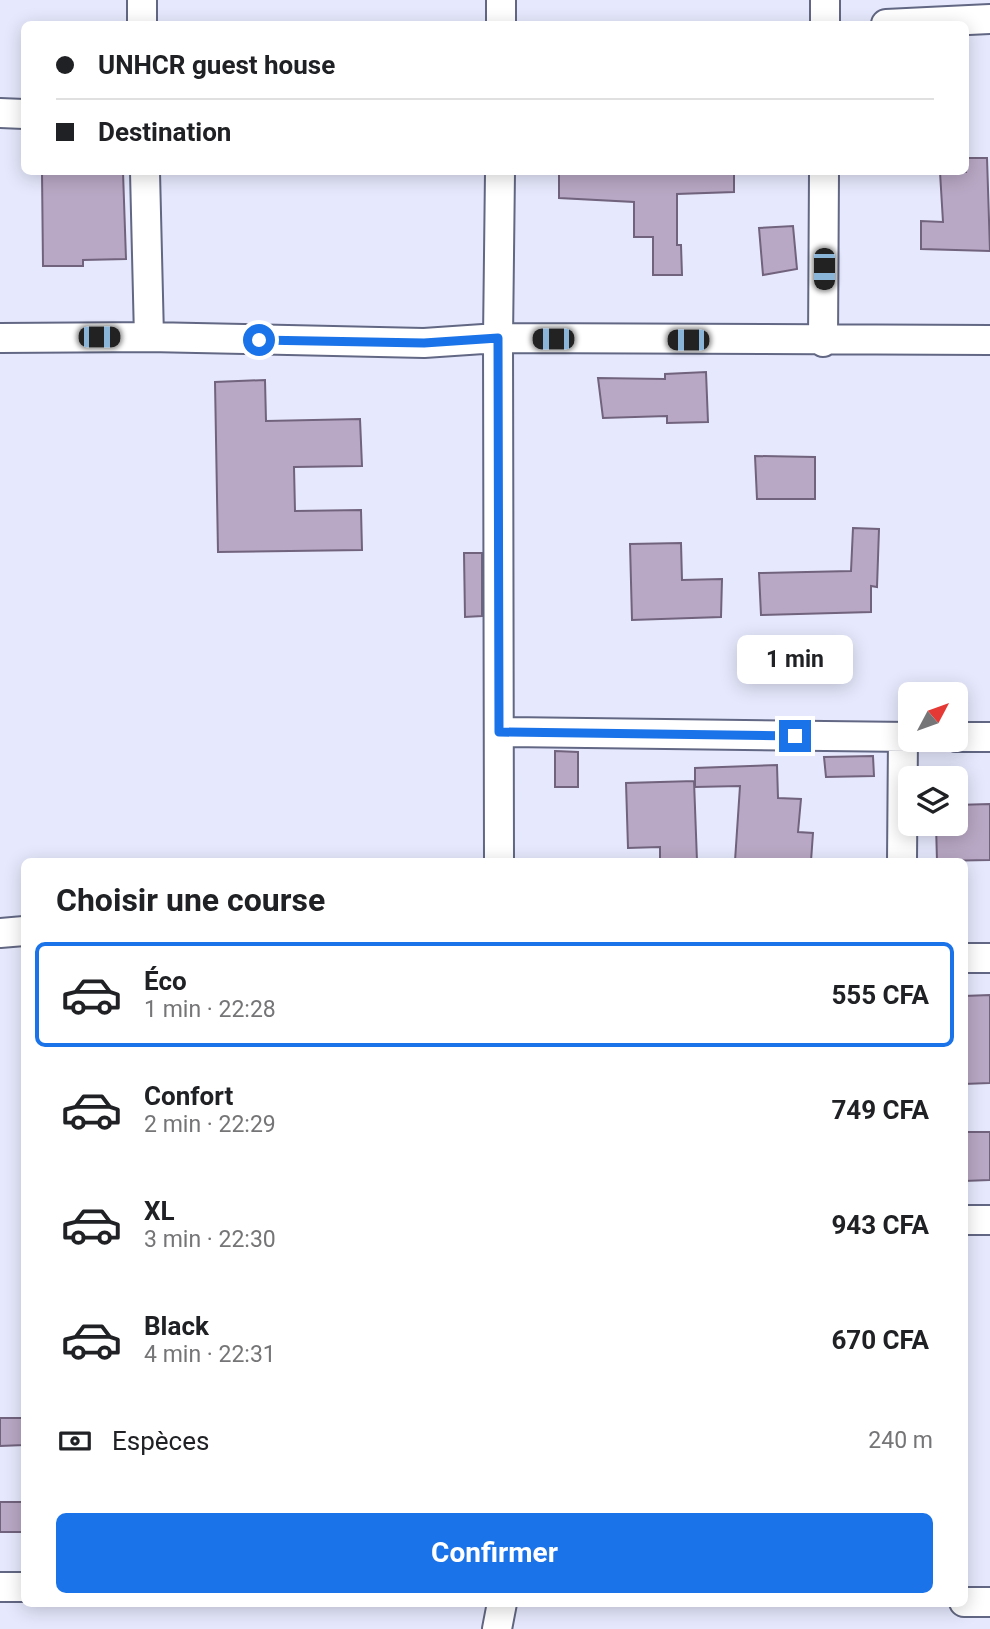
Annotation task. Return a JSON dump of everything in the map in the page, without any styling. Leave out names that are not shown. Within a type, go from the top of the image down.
[{"type":"street","points":[[142,0],[142,21]]},
{"type":"street","points":[[501,0],[501,21]]},
{"type":"street","points":[[825,0],[825,21]]},
{"type":"street","points":[[948,21],[990,19]]},
{"type":"street","points":[[0,113],[21,114]]},
{"type":"street","points":[[145,175],[149,337]]},
{"type":"street","points":[[499,858],[500,175]]},
{"type":"street","points":[[823,342],[824,175]]},
{"type":"street","points":[[0,338],[149,337],[424,343],[498,338],[823,342],[990,340]]},
{"type":"street","points":[[499,732],[898,737]]},
{"type":"street","points":[[968,737],[990,737]]},
{"type":"street","points":[[902,858],[906,752]]},
{"type":"street","points":[[0,933],[21,931]]},
{"type":"street","points":[[968,958],[990,958]]},
{"type":"street","points":[[968,1220],[990,1220]]},
{"type":"street","points":[[0,1587],[21,1587]]},
{"type":"street","points":[[968,1602],[990,1602]]},
{"type":"street","points":[[497,1629],[501,1607]]},
{"type":"building","points":[[969,158],[987,158],[990,251],[921,249],[921,221],[943,222],[940,175],[969,175]]},
{"type":"building","points":[[42,175],[123,175],[126,259],[83,260],[83,266],[43,266]]},
{"type":"building","points":[[559,175],[734,175],[734,192],[677,194],[677,245],[681,245],[682,275],[653,275],[653,237],[634,237],[634,202],[559,198]]},
{"type":"building","points":[[793,226],[797,269],[763,275],[759,228]]},
{"type":"building","points":[[706,372],[708,422],[667,423],[667,416],[603,418],[598,378],[665,379],[665,374]]},
{"type":"building","points":[[265,380],[266,421],[360,419],[362,466],[294,467],[295,511],[361,510],[362,550],[218,552],[215,382]]},
{"type":"building","points":[[755,456],[815,457],[815,499],[757,499]]},
{"type":"building","points":[[853,528],[879,529],[877,587],[871,586],[871,612],[761,615],[759,573],[851,571]]},
{"type":"building","points":[[681,543],[682,580],[722,579],[721,617],[632,620],[630,544]]},
{"type":"building","points":[[464,553],[482,553],[482,616],[465,617]]},
{"type":"building","points":[[555,751],[578,752],[578,787],[555,787]]},
{"type":"building","points":[[873,756],[874,776],[826,777],[824,757]]},
{"type":"building","points":[[777,765],[778,798],[801,799],[798,832],[813,833],[811,858],[735,858],[740,786],[695,787],[695,768]]},
{"type":"building","points":[[694,781],[697,858],[660,858],[660,847],[628,848],[626,783]]},
{"type":"building","points":[[990,804],[990,860],[937,858],[936,836],[968,836],[968,805]]},
{"type":"building","points":[[990,995],[990,1083],[968,1084],[968,996]]},
{"type":"building","points":[[968,1132],[990,1132],[990,1180],[968,1181]]},
{"type":"building","points":[[0,1418],[21,1418],[21,1445],[0,1446]]},
{"type":"building","points":[[0,1502],[21,1502],[21,1532],[0,1532]]},
{"type":"route","points":[[259,340],[424,343],[498,338],[501,444],[499,732],[795,736]]}]
